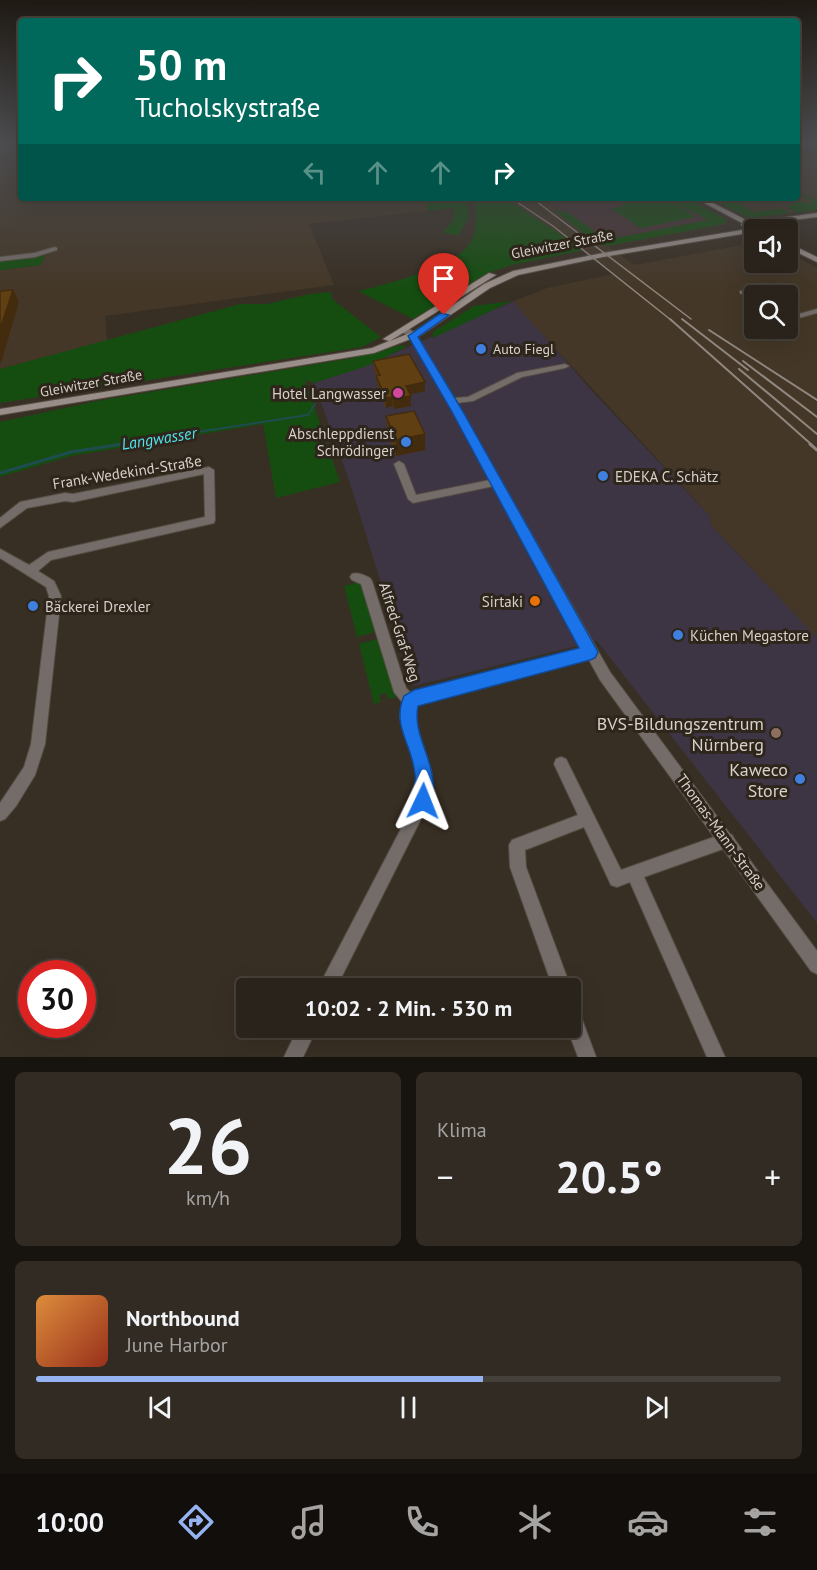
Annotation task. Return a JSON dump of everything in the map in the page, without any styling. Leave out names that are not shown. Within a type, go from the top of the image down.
[{"type":"main road","points":[[703,201],[744,222]]},
{"type":"main road","points":[[727,214],[728,226]]},
{"type":"main road","name":"Gleiwitzer Straße","points":[[790,219],[817,214]]},
{"type":"main road","name":"Gleiwitzer Straße","points":[[409,333],[476,284],[508,269],[728,226],[744,227]]},
{"type":"main road","name":"Gleiwitzer Straße","points":[[0,412],[379,349],[487,286],[516,273],[744,230]]},
{"type":"main road","points":[[798,251],[817,261]]},
{"type":"street","points":[[0,259],[35,255],[55,249]]},
{"type":"street","points":[[798,316],[817,311]]},
{"type":"street","name":"Thomas-Mann-Straße","points":[[409,333],[451,401],[590,652],[615,691],[817,965]]},
{"type":"street","points":[[451,401],[470,399],[520,375],[565,366]]},
{"type":"street","points":[[399,464],[413,499],[496,482]]},
{"type":"street","name":"Frank-Wedekind-Straße","points":[[0,524],[24,505],[65,496],[73,498],[209,470],[210,520],[48,556],[30,571]]},
{"type":"street","points":[[0,553],[50,584],[55,596],[38,744],[30,770],[0,814]]},
{"type":"street","name":"Alfred-Graf-Weg","points":[[356,577],[366,581],[401,692],[410,701]]},
{"type":"street","points":[[332,978],[423,801],[425,774],[407,717],[410,701],[414,698],[590,652]]},
{"type":"street","points":[[561,764],[585,819],[591,823],[617,879],[727,840]]},
{"type":"street","points":[[558,978],[518,867],[517,845],[585,819]]},
{"type":"street","points":[[634,873],[716,1057]]},
{"type":"street","points":[[293,1057],[303,1038]]},
{"type":"street","points":[[580,1038],[587,1057]]},
{"type":"shaded area","points":[[0,191],[18,191],[18,201],[429,201],[427,211],[309,224],[334,285],[105,316],[107,341],[0,369],[0,270],[41,265],[45,255],[53,254],[0,257]]},
{"type":"shaded area","points":[[800,191],[817,191],[817,210],[749,218],[715,201],[800,201]]},
{"type":"shaded area","points":[[510,201],[526,203],[524,201],[546,201],[634,265],[744,245],[744,273],[798,273],[798,258],[817,268],[817,638],[711,525],[710,516],[514,301],[547,288],[614,274],[584,250]]},
{"type":"shaded area","points":[[546,201],[689,201],[726,220],[725,224],[607,246]]},
{"type":"shaded area","points":[[514,301],[591,390],[710,516],[711,525],[817,638],[817,923],[597,641],[413,686],[349,480],[314,383],[367,365]]},
{"type":"green space","points":[[800,192],[817,201],[817,210],[749,218],[715,201],[735,201],[753,212],[782,209],[790,213],[795,212],[786,206],[795,204],[790,201],[814,203],[800,195]]},
{"type":"green space","points":[[428,201],[466,201],[469,216],[459,235],[443,233],[453,220],[454,208],[427,211]]},
{"type":"green space","points":[[474,201],[510,201],[584,250],[512,265],[488,273],[413,319],[358,291],[420,273],[453,258],[472,240],[476,214]]},
{"type":"green space","points":[[619,201],[668,202],[681,207],[695,217],[641,228],[611,209],[625,205]]},
{"type":"green space","points":[[672,201],[692,201],[722,217],[726,220],[725,224],[607,246],[597,244],[554,210],[569,213],[595,232],[607,230],[618,234],[613,235],[616,238],[708,220]]},
{"type":"green space","points":[[45,255],[41,265],[0,270],[0,261]]},
{"type":"green space","points":[[331,292],[332,299],[381,337],[362,347],[0,403],[0,369],[240,304],[267,304],[310,294]]},
{"type":"green space","points":[[512,301],[433,338],[433,332],[474,306]]},
{"type":"green space","points":[[401,345],[406,347],[367,366],[314,383],[305,380],[340,482],[276,498],[263,424],[71,456],[0,477],[0,422],[97,401],[353,358]]},
{"type":"green space","points":[[364,581],[378,631],[357,637],[344,586]]},
{"type":"green space","points":[[381,638],[397,697],[388,699],[386,693],[379,695],[381,702],[374,704],[359,644]]},
{"type":"building","points":[[13,290],[0,329],[0,291]]},
{"type":"building","points":[[409,354],[425,382],[406,386],[411,396],[386,398],[376,376],[380,375],[373,361]]},
{"type":"building","points":[[414,411],[425,434],[396,440],[386,416]]},
{"type":"waterway","name":"Langwasser","points":[[113,445],[308,415],[315,404]]},
{"type":"waterway","name":"Langwasser","points":[[0,473],[71,452],[123,444]]},
{"type":"railway","points":[[516,201],[553,226],[671,320]]},
{"type":"railway","points":[[536,201],[691,319]]},
{"type":"railway","points":[[670,319],[812,445]]},
{"type":"railway","points":[[682,319],[748,370]]},
{"type":"railway","points":[[709,330],[817,400]]},
{"type":"railway","points":[[743,361],[817,417]]},
{"type":"railway","points":[[739,369],[817,434]]},
{"type":"railway","points":[[810,444],[817,450]]},
{"type":"place","name":"Auto Fiegl","points":[[481,349]]},
{"type":"place","name":"Hotel Langwasser","points":[[398,393]]},
{"type":"place","name":"Abschleppdienst Schrödinger","points":[[406,442]]},
{"type":"place","name":"EDEKA C. Schätz","points":[[603,476]]},
{"type":"place","name":"Sirtaki","points":[[535,601]]},
{"type":"place","name":"Bäckerei Drexler","points":[[33,606]]},
{"type":"place","name":"Küchen Megastore","points":[[678,635]]},
{"type":"place","name":"BVS-Bildungszentrum Nürnberg","points":[[776,733]]},
{"type":"place","name":"Kaweco Store","points":[[800,779]]},
{"type":"route","points":[[423,801],[425,774],[407,717],[410,701],[414,698],[590,652],[426,356],[412,336],[444,315]]}]
